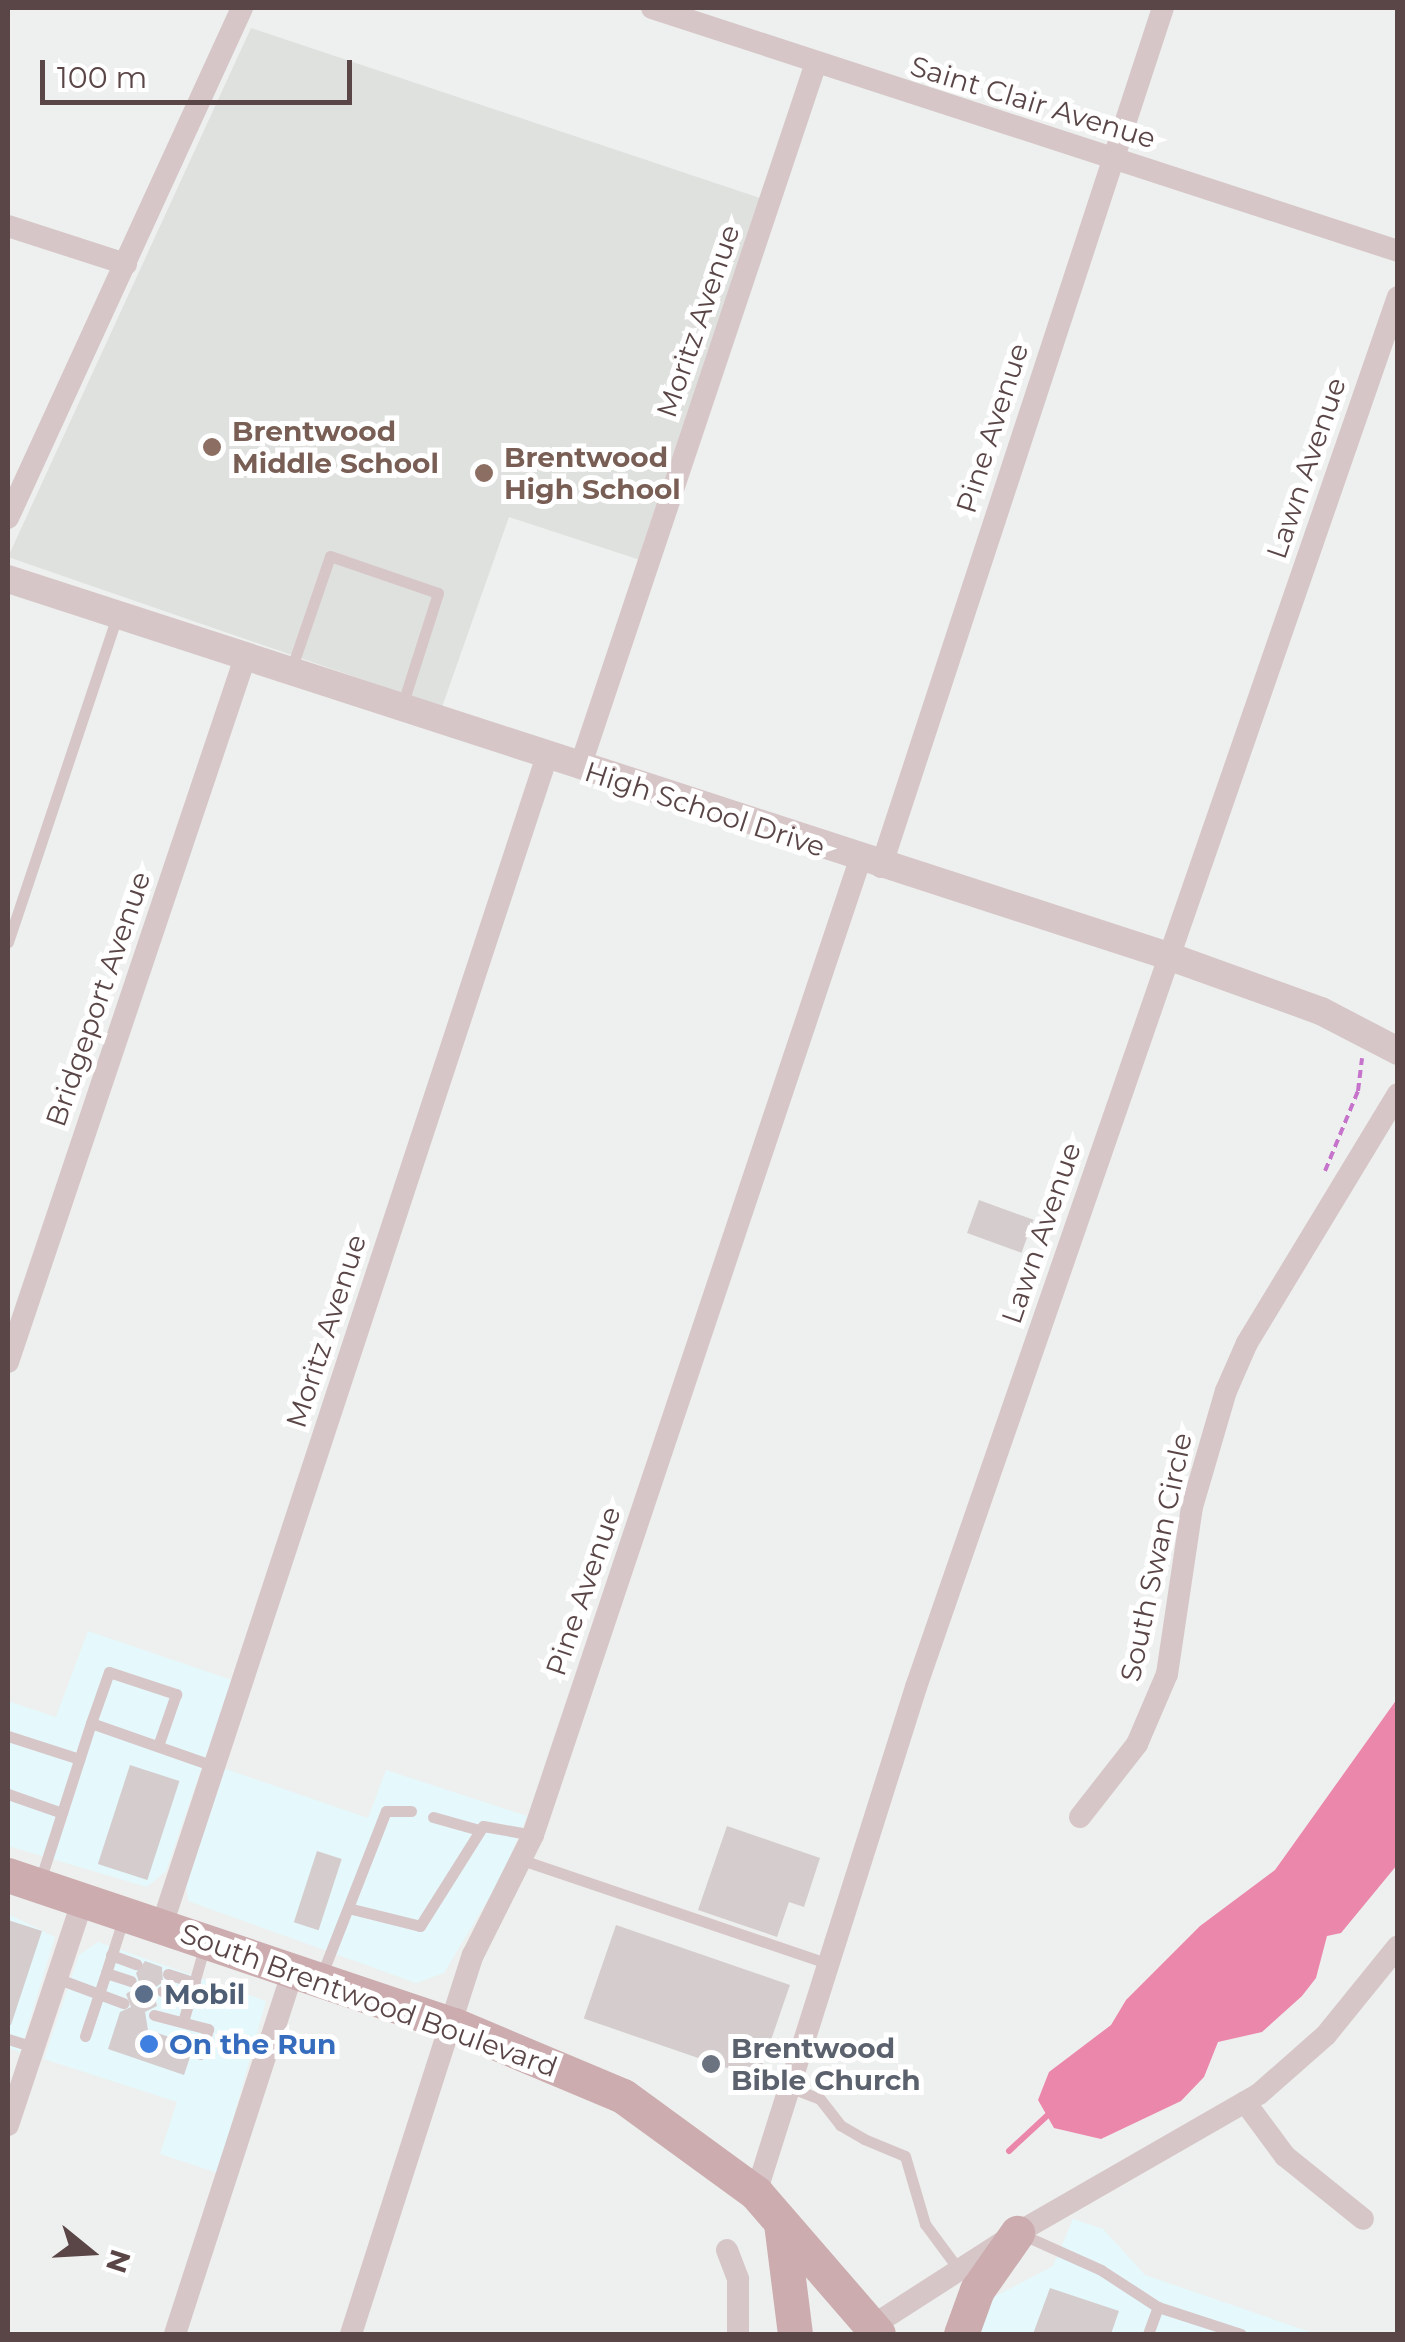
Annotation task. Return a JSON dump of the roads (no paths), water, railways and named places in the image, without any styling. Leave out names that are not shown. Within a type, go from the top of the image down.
[{"type":"main road","name":"South Brentwood Boulevard","points":[[23,1880],[454,2026],[623,2096],[756,2193],[870,2332]]},
{"type":"main road","points":[[781,2222],[794,2334]]},
{"type":"main road","points":[[960,2334],[977,2290],[1018,2233]]},
{"type":"street","points":[[8,518],[242,8]]},
{"type":"street","name":"Saint Clair Avenue","points":[[652,8],[816,66],[1398,251]]},
{"type":"street","name":"Pine Avenue","points":[[350,2334],[454,2026],[473,1955],[533,1836],[1163,8]]},
{"type":"street","name":"Moritz Avenue","points":[[580,767],[816,66]]},
{"type":"street","points":[[8,226],[126,264]]},
{"type":"street","name":"Lawn Avenue","points":[[756,2193],[916,1687],[1398,298]]},
{"type":"street","name":"High School Drive","points":[[8,579],[118,612],[870,864],[1168,956],[1363,1033],[1398,1052]]},
{"type":"street","name":"Bridgeport Avenue","points":[[8,1362],[246,655]]},
{"type":"street","name":"Moritz Avenue","points":[[162,1925],[548,756]]},
{"type":"street","name":"South Swan Circle","points":[[1080,1817],[1119,1771],[1152,1713],[1167,1674],[1192,1507],[1226,1392],[1334,1196],[1398,1094]]},
{"type":"street","points":[[8,2125],[82,1899]]},
{"type":"street","points":[[870,2332],[1018,2233],[1245,2102],[1326,2035],[1395,1953]]},
{"type":"street","points":[[175,2334],[307,1975]]},
{"type":"street","points":[[1245,2102],[1285,2156],[1363,2219]]},
{"type":"street","points":[[727,2250],[738,2279],[738,2334]]},
{"type":"lane","points":[[291,670],[330,556],[438,592],[402,706]]},
{"type":"lane","points":[[8,942],[118,612]]},
{"type":"lane","points":[[23,1880],[62,1813],[108,1672],[176,1694],[158,1746]]},
{"type":"lane","points":[[91,1724],[214,1766]]},
{"type":"lane","points":[[8,1736],[80,1759]]},
{"type":"lane","points":[[8,1794],[62,1813]]},
{"type":"lane","points":[[307,1975],[343,1914],[352,1909],[386,1811],[410,1811]]},
{"type":"lane","points":[[432,1817],[479,1830],[497,1825],[533,1836]]},
{"type":"lane","points":[[352,1909],[420,1926],[479,1830]]},
{"type":"lane","points":[[522,1860],[828,1964]]},
{"type":"lane","points":[[85,2036],[125,1913]]},
{"type":"lane","points":[[183,2022],[206,1940]]},
{"type":"lane","points":[[112,1956],[136,1964]]},
{"type":"lane","points":[[106,1973],[130,1981]]},
{"type":"lane","points":[[168,1974],[195,1982]]},
{"type":"lane","points":[[56,1978],[123,2002]]},
{"type":"lane","points":[[162,1991],[190,1999]]},
{"type":"lane","points":[[154,2015],[208,2029],[201,2054]]},
{"type":"lane","points":[[8,2039],[34,2046]]},
{"type":"lane","points":[[789,2087],[820,2099],[840,2125],[864,2140],[905,2156],[925,2224],[959,2270]]},
{"type":"lane","points":[[1018,2233],[1101,2270],[1158,2307],[1240,2334]]},
{"type":"lane","points":[[1148,2334],[1158,2307]]},
{"type":"waterway","points":[[1009,2151],[1049,2114]]},
{"type":"place","name":"Brentwood Middle School","points":[[212,447]]},
{"type":"place","name":"Brentwood High School","points":[[484,473]]},
{"type":"place","name":"Mobil","points":[[144,1994]]},
{"type":"place","name":"On the Run","points":[[149,2044]]},
{"type":"place","name":"Brentwood Bible Church","points":[[711,2064]]}]
